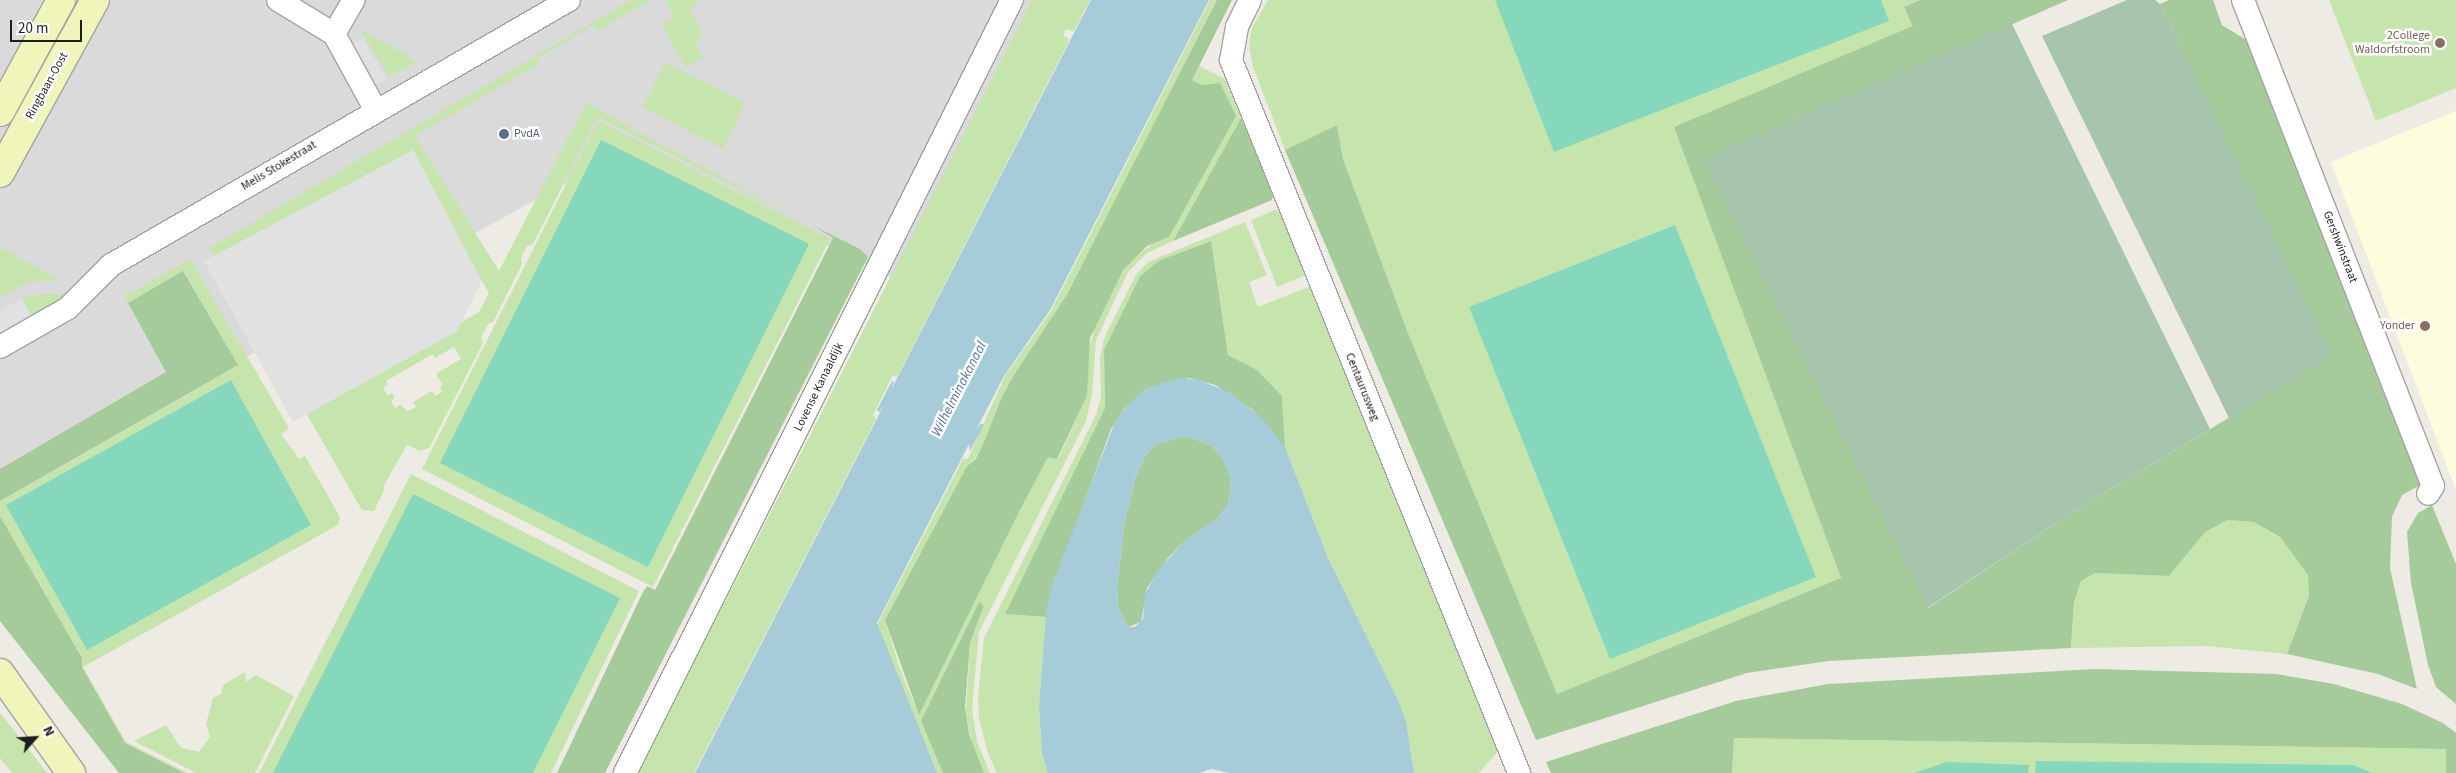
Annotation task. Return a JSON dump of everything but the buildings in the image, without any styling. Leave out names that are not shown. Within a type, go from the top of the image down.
[{"type":"main road","points":[[0,112],[61,0]]},
{"type":"main road","name":"Ringbaan-Oost","points":[[0,173],[95,0]]},
{"type":"main road","points":[[0,673],[71,773]]},
{"type":"street","points":[[278,0],[334,34],[375,109]]},
{"type":"street","points":[[334,34],[354,0]]},
{"type":"street","name":"Melis Stokestraat","points":[[0,347],[68,308],[111,265],[375,109],[569,0]]},
{"type":"street","name":"Lovense Kanaaldijk","points":[[626,773],[1012,0]]},
{"type":"street","name":"Centaurusweg","points":[[1250,0],[1237,27],[1231,60],[1519,773]]},
{"type":"street","name":"Gershwinstraat","points":[[2243,0],[2433,486],[2428,494]]},
{"type":"shaded area","points":[[0,0],[1056,0],[908,286],[632,148],[0,490]]},
{"type":"shaded area","points":[[2127,0],[2155,0],[2160,4],[2332,356],[2229,418],[2042,36]]},
{"type":"shaded area","points":[[2012,24],[2210,429],[2073,512],[1927,608],[1702,159]]},
{"type":"shaded area","points":[[363,38],[386,79],[374,86],[350,45]]},
{"type":"shaded area","name":"Yonder","points":[[2456,111],[2456,490],[2331,162]]},
{"type":"shaded area","points":[[413,150],[482,281],[457,331],[293,422],[204,261]]},
{"type":"shaded area","points":[[22,299],[32,317],[0,335],[0,311]]},
{"type":"green space","points":[[631,0],[650,0],[597,31],[594,25],[536,59],[539,64],[415,136],[499,271],[586,103],[811,226],[597,117],[533,244],[527,246],[521,258],[522,264],[493,322],[488,324],[481,338],[483,343],[429,448],[420,451],[407,445],[383,487],[385,488],[374,511],[362,510],[306,413],[479,312],[489,293],[411,161],[222,269],[209,248]],"holes":[[[454,347],[461,359],[436,374],[443,385],[440,387],[442,392],[435,396],[432,391],[413,402],[416,407],[408,411],[400,405],[395,408],[391,401],[395,398],[392,393],[388,396],[383,388],[388,385],[386,381],[433,354],[435,358]]]},
{"type":"green space","points":[[665,0],[695,0],[698,4],[689,9],[702,32],[696,44],[703,57],[686,67],[662,25],[675,18]]},
{"type":"green space","points":[[1032,0],[1090,0],[1074,31],[1066,29],[1063,36],[1069,39],[1068,43],[897,377],[893,375],[873,415],[876,419],[694,773],[638,773],[717,617],[713,615],[721,600],[725,602]]},
{"type":"green space","points":[[1210,0],[1217,0],[1109,213],[1055,316],[1001,399],[984,442],[974,460],[967,466],[885,620],[900,669],[919,715],[1048,456],[1058,459],[1087,396],[1087,357],[1096,323],[1128,263],[1154,243],[1202,85],[1192,80],[1199,66],[1225,79],[1241,118],[1173,241],[1147,253],[1128,272],[1096,340],[1092,395],[1086,421],[979,632],[972,710],[977,742],[990,773],[984,773],[972,745],[966,714],[970,643],[984,606],[979,602],[921,721],[943,773],[937,773],[876,627],[963,459],[968,459],[1005,376],[1051,311]]},
{"type":"green space","points":[[1217,0],[1232,0],[1192,80],[1202,85],[1220,83],[1236,116],[1169,237],[1147,246],[1124,269],[1090,338],[1087,396],[1057,459],[1048,457],[919,715],[885,620],[967,466],[975,460],[1001,399],[1014,375],[1066,296]]},
{"type":"green space","points":[[1268,0],[1920,0],[1904,7],[1914,26],[1675,127],[1841,578],[1557,694],[1408,333],[1343,159],[1337,125],[1285,150],[1253,67],[1249,46],[1252,28]]},
{"type":"green space","points":[[1495,0],[1881,0],[1889,21],[1554,152]]},
{"type":"green space","points":[[1920,0],[2068,0],[1703,159],[1928,608],[2073,512],[2331,356],[2160,4],[2169,0],[2213,0],[2222,25],[2256,46],[2424,483],[2402,495],[2392,517],[2390,568],[2417,689],[2378,674],[2287,654],[2309,595],[2308,575],[2280,537],[2254,522],[2227,520],[2205,532],[2169,576],[2095,573],[2081,581],[2074,602],[2071,648],[1828,661],[1747,673],[1536,740],[1285,150],[1337,125],[1343,159],[1408,333],[1557,694],[1841,578],[1674,127],[1913,26],[1904,7]]},
{"type":"green space","points":[[2329,0],[2456,0],[2456,88],[2376,121]]},
{"type":"green space","points":[[360,29],[417,61],[389,77]]},
{"type":"green space","points":[[665,62],[745,103],[723,149],[643,107]]},
{"type":"green space","points":[[1241,118],[1273,194],[1272,200],[1173,241]]},
{"type":"green space","points":[[598,121],[830,239],[653,587],[422,469]]},
{"type":"green space","points":[[601,140],[809,244],[648,567],[440,463]]},
{"type":"green space","points":[[1275,210],[1279,211],[1306,275],[1277,287],[1251,220]]},
{"type":"green space","points":[[1245,222],[1267,275],[1249,282],[1258,307],[1311,286],[1499,750],[1479,773],[1414,773],[1406,721],[1398,700],[1328,558],[1285,447],[1282,396],[1257,370],[1228,355],[1210,241],[1160,260],[1140,276],[1104,350],[1105,408],[1005,614],[1046,617],[1039,707],[1042,753],[1048,773],[997,773],[987,750],[979,718],[978,696],[984,638],[1096,415],[1101,397],[1100,357],[1105,336],[1136,275],[1148,262]]},
{"type":"green space","points":[[812,225],[860,249],[868,257],[605,773],[557,773],[643,592],[647,586],[655,590],[833,238]]},
{"type":"green space","points":[[1675,225],[1816,577],[1610,659],[1469,307]]},
{"type":"green space","points":[[1211,241],[1228,355],[1257,370],[1282,396],[1285,447],[1253,410],[1215,385],[1189,378],[1147,388],[1124,409],[1111,429],[1049,599],[1046,617],[1005,614],[1105,408],[1104,350],[1140,276],[1160,260]]},
{"type":"green space","points":[[0,247],[56,280],[29,282],[0,297]]},
{"type":"green space","points":[[190,259],[289,428],[281,434],[299,459],[305,456],[340,517],[338,525],[83,667],[126,742],[188,773],[184,773],[125,743],[82,667],[82,658],[0,516],[0,501],[238,365],[184,271],[128,303],[123,294],[127,295]]},
{"type":"green space","points":[[183,271],[238,365],[0,501],[0,469],[166,372],[128,303]]},
{"type":"green space","points":[[40,294],[69,295],[32,317],[22,299]]},
{"type":"green space","points":[[231,380],[311,525],[87,650],[6,505]]},
{"type":"green space","points":[[1185,436],[1211,445],[1223,459],[1231,478],[1229,503],[1217,519],[1185,541],[1168,558],[1147,588],[1141,622],[1128,627],[1118,608],[1117,588],[1124,525],[1136,476],[1146,454],[1158,443]]},
{"type":"green space","points":[[411,474],[639,591],[551,773],[259,773]]},
{"type":"green space","points":[[413,494],[620,598],[533,773],[273,773]]},
{"type":"green space","points":[[2432,505],[2456,564],[2456,704],[2436,687],[2428,665],[2411,583],[2407,532],[2418,513]]},
{"type":"green space","points":[[0,516],[82,658],[82,667],[125,743],[184,773],[119,773],[0,621]]},
{"type":"green space","points":[[2227,520],[2254,522],[2280,537],[2308,575],[2309,594],[2287,654],[2207,646],[2071,648],[2074,602],[2081,581],[2095,573],[2169,576],[2205,532]]},
{"type":"green space","points":[[979,602],[984,606],[970,643],[965,707],[969,734],[984,773],[943,773],[921,721]]},
{"type":"green space","points":[[2096,669],[2276,674],[2334,684],[2402,704],[2443,723],[2456,733],[2456,773],[2446,773],[2446,749],[1734,738],[1732,773],[1551,773],[1546,762],[1736,701],[1828,684]]},
{"type":"green space","points":[[245,672],[246,682],[256,675],[294,696],[255,773],[196,773],[134,741],[166,725],[181,748],[199,752],[210,737],[206,724],[213,698],[221,694],[223,685]]},
{"type":"green space","points":[[0,713],[47,773],[12,773],[0,758]]},
{"type":"green space","points":[[1734,738],[2446,749],[2446,773],[1732,773]]},
{"type":"green space","points":[[2036,761],[2353,765],[2372,773],[2035,773]]},
{"type":"green space","points":[[1947,762],[2029,765],[2028,773],[1914,773]]},
{"type":"water","name":"Wilhelminakanaal","points":[[1091,0],[1209,0],[1050,310],[1004,376],[976,430],[981,423],[984,425],[970,451],[969,444],[877,623],[937,773],[695,773],[884,405],[879,412],[877,410],[892,381],[894,382],[891,390]]},
{"type":"water","points":[[1180,378],[1198,380],[1229,392],[1262,418],[1285,447],[1328,558],[1398,700],[1406,721],[1414,773],[1230,773],[1211,769],[1199,773],[1048,773],[1042,753],[1039,707],[1046,613],[1052,585],[1115,422],[1129,403],[1147,388]],"holes":[[[1185,436],[1211,445],[1223,459],[1231,478],[1229,503],[1217,519],[1185,541],[1159,569],[1145,594],[1143,619],[1135,627],[1128,627],[1118,608],[1117,588],[1124,525],[1136,476],[1146,454],[1158,443]]]},
{"type":"place","name":"2College Waldorfstroom","points":[[2440,43]]},
{"type":"place","name":"PvdA","points":[[504,134]]},
{"type":"place","name":"Yonder","points":[[2425,326]]}]
